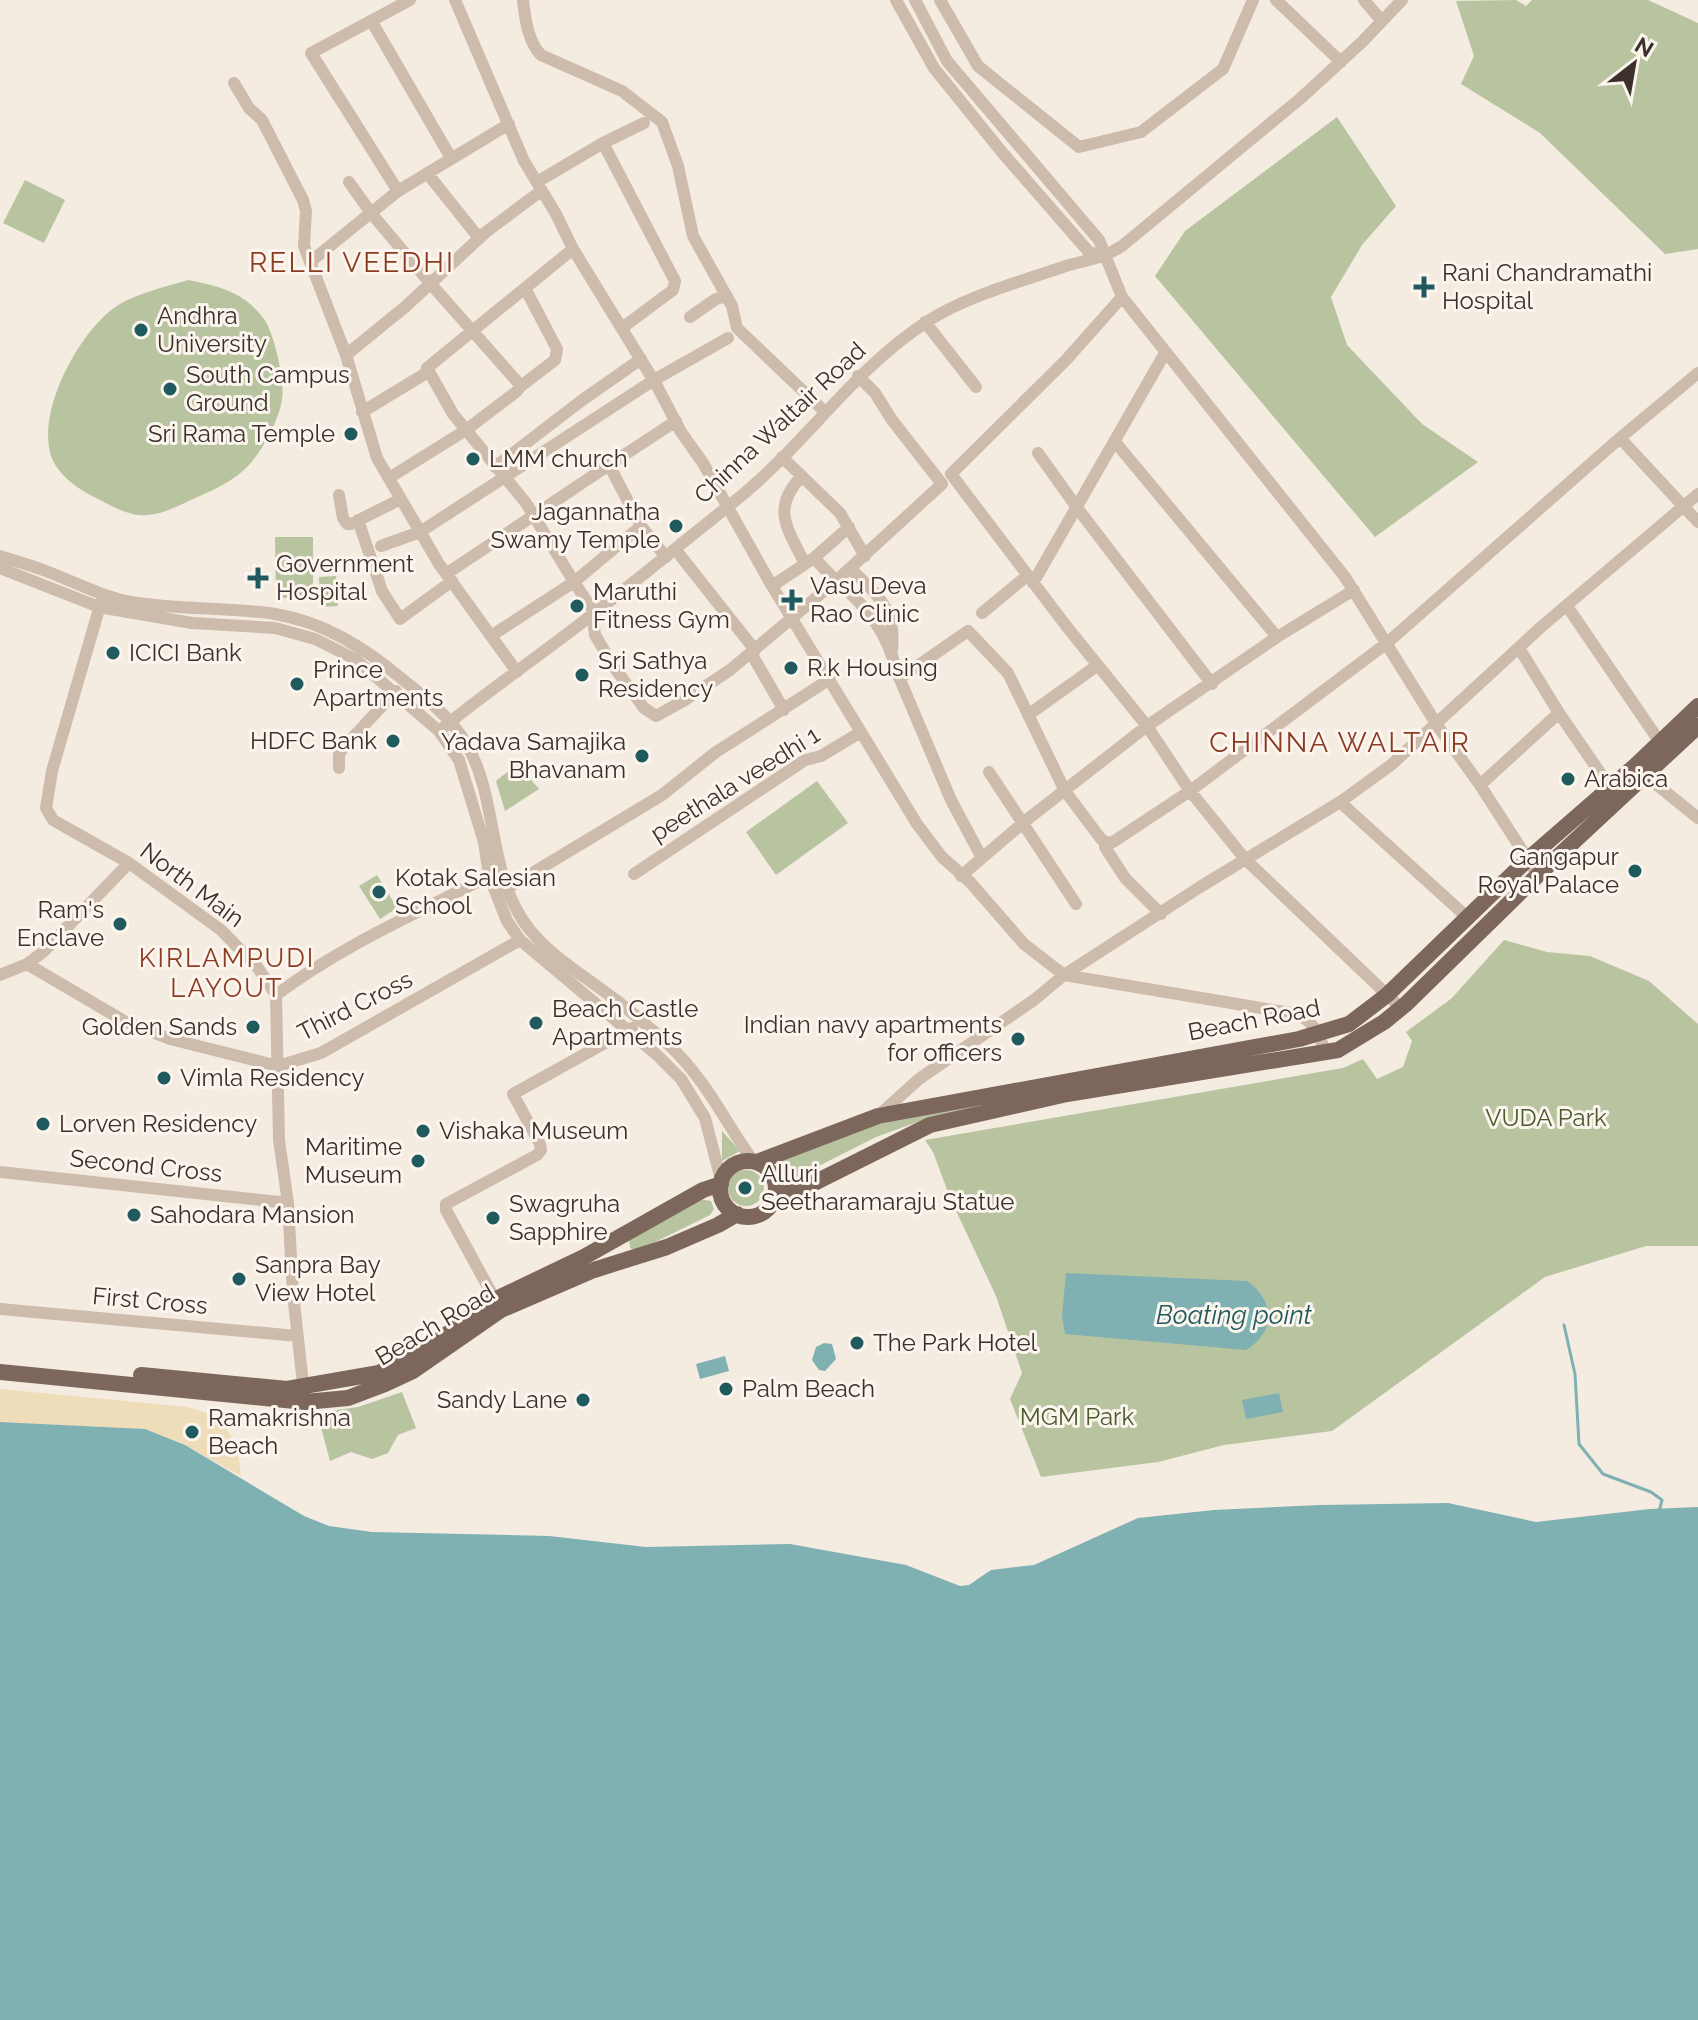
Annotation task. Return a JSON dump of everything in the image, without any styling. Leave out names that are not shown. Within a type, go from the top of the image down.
[{"type":"main road","name":"Beach Road","points":[[775,1197],[812,1184],[930,1125],[1067,1094],[1338,1050],[1401,1008],[1538,875],[1640,771],[1698,706]]},
{"type":"main road","name":"Beach Road","points":[[756,1162],[878,1116],[1320,1034],[1349,1024],[1387,995],[1528,859],[1698,726]]},
{"type":"main road","points":[[756,1162],[766,1167],[773,1176],[775,1197],[770,1207],[761,1214],[751,1217],[737,1214],[723,1201],[721,1182],[727,1170],[735,1164],[756,1162]]},
{"type":"main road","name":"Beach Road","points":[[0,1372],[304,1395],[379,1373],[721,1182]]},
{"type":"main road","name":"Beach Road","points":[[497,1305],[667,1247],[737,1214]]},
{"type":"main road","name":"Beach Road","points":[[0,1361],[287,1389],[304,1395]]},
{"type":"street","points":[[398,191],[311,53],[410,0]]},
{"type":"street","points":[[455,0],[524,161],[573,249],[654,380],[772,586],[917,824],[942,857],[970,882],[1024,944],[1064,975],[1297,1014],[1320,1034],[1325,1053]]},
{"type":"street","points":[[523,0],[525,19],[535,49],[541,55],[622,91],[662,122],[678,166],[693,236],[732,306],[737,328],[825,412]]},
{"type":"street","points":[[896,0],[934,68],[976,121],[1088,251],[1104,258]]},
{"type":"street","points":[[915,0],[947,61],[1099,240],[1122,297],[1354,590],[1437,725],[1538,875]]},
{"type":"street","points":[[940,0],[978,66],[1079,147],[1141,132],[1223,69],[1253,0]]},
{"type":"street","points":[[1276,0],[1341,62]]},
{"type":"street","points":[[1364,0],[1381,20]]},
{"type":"street","points":[[1104,258],[1245,145],[1341,62],[1402,0]]},
{"type":"street","points":[[372,22],[451,158]]},
{"type":"street","points":[[234,83],[249,108],[262,120],[295,180],[306,211],[304,246],[346,355],[377,458],[449,578],[517,672]]},
{"type":"street","points":[[346,355],[405,307],[539,186],[603,143],[644,123]]},
{"type":"street","points":[[310,262],[398,191],[509,124]]},
{"type":"street","points":[[603,143],[675,281],[673,290],[622,328]]},
{"type":"street","points":[[427,173],[479,238]]},
{"type":"street","points":[[349,182],[430,283],[521,386]]},
{"type":"street","points":[[573,249],[428,365],[428,372],[453,414],[534,516],[594,614],[595,635],[614,667],[644,708],[656,716],[685,700],[753,651],[851,569],[1066,360],[1122,297]]},
{"type":"street","name":"Chinna Waltair Road","points":[[439,731],[479,697],[594,614],[726,507],[782,457],[858,376],[925,322],[974,299],[1043,273],[1104,258]]},
{"type":"street","points":[[389,478],[466,430],[555,360],[557,349],[525,288]]},
{"type":"street","points":[[690,317],[716,299],[727,296]]},
{"type":"street","points":[[925,322],[976,387]]},
{"type":"street","points":[[499,472],[728,338]]},
{"type":"street","points":[[982,613],[1031,579],[1078,509],[1165,353]]},
{"type":"street","points":[[381,546],[420,532],[499,472],[581,401],[641,359]]},
{"type":"street","points":[[362,412],[428,372]]},
{"type":"street","points":[[900,678],[968,631],[1008,673],[1065,791],[1107,843],[1190,791],[1387,643],[1698,373]]},
{"type":"street","points":[[858,376],[875,393],[892,420],[1031,579],[1147,726],[1190,791],[1245,859],[1401,1008]]},
{"type":"street","points":[[358,520],[382,591],[400,619],[449,578],[534,516],[676,421]]},
{"type":"street","points":[[1620,438],[1698,522]]},
{"type":"street","points":[[1116,443],[1277,637]]},
{"type":"street","points":[[1038,453],[1212,684]]},
{"type":"street","points":[[782,457],[840,513],[865,556]]},
{"type":"street","points":[[609,465],[641,526],[671,553],[753,651],[784,710]]},
{"type":"street","points":[[802,476],[784,501],[790,533],[810,561],[863,606],[892,650]]},
{"type":"street","points":[[878,1116],[919,1079],[1034,1000],[1064,975],[1340,802],[1391,765],[1519,648],[1698,494]]},
{"type":"street","points":[[339,495],[344,521],[351,524],[401,499]]},
{"type":"street","points":[[491,636],[574,582],[641,526]]},
{"type":"street","points":[[772,586],[810,561],[849,527]]},
{"type":"street","points":[[0,556],[42,569],[101,601],[276,614],[314,624],[354,643],[380,661],[450,722],[465,742],[485,793],[506,889],[530,931],[570,967],[640,1020],[692,1068],[756,1162]]},
{"type":"street","points":[[0,568],[101,601],[192,623],[275,628],[315,639],[355,659],[396,691],[439,731],[459,760],[472,795],[489,876],[507,921],[520,940],[657,1055],[681,1079],[705,1118],[721,1182]]},
{"type":"street","points":[[851,569],[887,609],[891,618],[892,650],[900,678],[951,800],[982,858]]},
{"type":"street","points":[[961,876],[1024,822],[1147,726],[1277,637],[1354,590]]},
{"type":"street","name":"North Main","points":[[101,601],[60,738],[46,808],[53,820],[129,863],[221,930],[258,968],[276,995]]},
{"type":"street","points":[[1567,606],[1655,735]]},
{"type":"street","points":[[1519,648],[1605,780]]},
{"type":"street","points":[[1028,715],[1098,665]]},
{"type":"street","points":[[506,889],[662,795],[701,763],[830,679]]},
{"type":"street","points":[[339,768],[339,755],[343,748],[396,691]]},
{"type":"street","points":[[1480,785],[1559,713]]},
{"type":"street","name":"peethala veedhi 1","points":[[634,874],[805,760],[821,756],[861,732]]},
{"type":"street","points":[[1640,771],[1698,818]]},
{"type":"street","points":[[989,772],[1076,904]]},
{"type":"street","points":[[1340,802],[1468,918]]},
{"type":"street","points":[[1105,847],[1125,878],[1161,914]]},
{"type":"street","points":[[0,975],[27,964],[43,952],[129,863]]},
{"type":"street","points":[[304,1395],[288,1203],[279,1140],[276,995],[312,970],[382,930],[489,876]]},
{"type":"street","name":"Third Cross","points":[[27,964],[124,1021],[170,1039],[278,1066],[321,1053],[520,940]]},
{"type":"street","points":[[497,1305],[446,1210],[446,1204],[541,1150],[513,1094],[628,1031],[640,1020]]},
{"type":"street","name":"Second Cross","points":[[0,1172],[288,1203]]},
{"type":"street","name":"First Cross","points":[[0,1309],[297,1336]]},
{"type":"green space","points":[[1516,0],[1526,6],[1532,0],[1648,0],[1698,23],[1698,249],[1665,254],[1540,133],[1461,84],[1474,56],[1456,1]]},
{"type":"green space","points":[[1337,117],[1396,206],[1362,245],[1331,297],[1347,345],[1422,424],[1478,462],[1375,537],[1155,276],[1185,231]]},
{"type":"green space","points":[[25,180],[65,200],[44,243],[3,223]]},
{"type":"green space","name":"South Campus Ground","points":[[188,280],[232,292],[248,302],[264,319],[273,338],[281,371],[283,391],[280,408],[257,455],[233,478],[165,511],[132,514],[90,495],[60,472],[50,452],[50,415],[64,375],[97,323],[128,300]]},
{"type":"green space","points":[[275,537],[313,537],[313,598],[276,598]]},
{"type":"green space","points":[[336,576],[338,606],[320,607],[319,577]]},
{"type":"green space","points":[[517,764],[539,789],[505,811],[496,781]]},
{"type":"green space","points":[[817,781],[848,823],[776,875],[746,832]]},
{"type":"green space","points":[[377,875],[397,908],[380,919],[359,886]]},
{"type":"green space","name":"VUDA Park","points":[[1504,940],[1547,952],[1590,956],[1649,981],[1698,1024],[1698,1246],[1646,1246],[1545,1277],[1332,1431],[1224,1445],[1158,1462],[1041,1477],[1010,1399],[1022,1373],[996,1296],[925,1140],[1343,1068],[1363,1059],[1377,1079],[1403,1067],[1412,1041],[1406,1032],[1452,998]]},
{"type":"green space","points":[[1008,1097],[1009,1101],[923,1120],[876,1137],[793,1179],[787,1180],[780,1173],[781,1162],[863,1128]]},
{"type":"green space","points":[[722,1131],[740,1151],[722,1161]]},
{"type":"green space","points":[[746,1170],[759,1175],[764,1188],[759,1201],[746,1206],[733,1201],[728,1188],[733,1175]]},
{"type":"green space","points":[[699,1199],[711,1201],[714,1209],[710,1215],[637,1251],[630,1248],[629,1239]]},
{"type":"green space","points":[[402,1392],[416,1428],[398,1435],[388,1453],[372,1459],[351,1452],[330,1461],[317,1413],[358,1407]]},
{"type":"sand","name":"Ramakrishna Beach","points":[[0,1389],[188,1407],[219,1417],[237,1446],[241,1476],[185,1445],[145,1429],[0,1422]]},
{"type":"water","name":"Boating point","points":[[1066,1273],[1247,1281],[1267,1307],[1267,1326],[1256,1343],[1246,1350],[1065,1334],[1062,1317]]},
{"type":"water","points":[[824,1343],[832,1344],[836,1359],[825,1371],[819,1370],[812,1360],[816,1347]]},
{"type":"water","points":[[725,1356],[729,1371],[700,1379],[696,1364]]},
{"type":"water","points":[[1279,1393],[1283,1412],[1246,1419],[1242,1400]]},
{"type":"water","points":[[0,1422],[145,1429],[185,1445],[304,1516],[329,1526],[372,1532],[549,1536],[646,1547],[790,1544],[906,1565],[960,1586],[969,1585],[991,1570],[1034,1565],[1138,1518],[1214,1510],[1448,1503],[1536,1522],[1650,1509],[1698,1507],[1698,2020],[0,2020]]},
{"type":"waterway","points":[[1564,1325],[1575,1374],[1579,1444],[1603,1474],[1651,1492],[1662,1500],[1659,1512]]},
{"type":"place","name":"Rani Chandramathi Hospital","points":[[1424,287]]},
{"type":"place","name":"Andhra University","points":[[141,330]]},
{"type":"place","name":"South Campus Ground","points":[[170,389]]},
{"type":"place","name":"Sri Rama Temple","points":[[351,434]]},
{"type":"place","name":"LMM church","points":[[473,459]]},
{"type":"place","name":"Jagannatha Swamy Temple","points":[[676,526]]},
{"type":"place","name":"Government Hospital","points":[[258,578]]},
{"type":"place","name":"Vasu Deva Rao Clinic","points":[[792,600]]},
{"type":"place","name":"Maruthi Fitness Gym","points":[[577,606]]},
{"type":"place","name":"ICICI Bank","points":[[113,653]]},
{"type":"place","name":"R.k Housing","points":[[791,668]]},
{"type":"place","name":"Sri Sathya Residency","points":[[582,675]]},
{"type":"place","name":"Prince Apartments","points":[[297,684]]},
{"type":"place","name":"HDFC Bank","points":[[393,741]]},
{"type":"place","name":"Yadava Samajika Bhavanam","points":[[642,756]]},
{"type":"place","name":"Arabica","points":[[1568,779]]},
{"type":"place","name":"Gangapur Royal Palace","points":[[1635,871]]},
{"type":"place","name":"Kotak Salesian School","points":[[379,892]]},
{"type":"place","name":"Ram's Enclave","points":[[120,924]]},
{"type":"place","name":"Beach Castle Apartments","points":[[536,1023]]},
{"type":"place","name":"Golden Sands","points":[[253,1027]]},
{"type":"place","name":"Indian navy apartments for officers","points":[[1018,1039]]},
{"type":"place","name":"Vimla Residency","points":[[164,1078]]},
{"type":"place","name":"Lorven Residency","points":[[43,1124]]},
{"type":"place","name":"Vishaka Museum","points":[[423,1131]]},
{"type":"place","name":"Maritime Museum","points":[[418,1161]]},
{"type":"place","name":"Alluri Seetharamaraju Statue","points":[[745,1188]]},
{"type":"place","name":"Sahodara Mansion","points":[[134,1215]]},
{"type":"place","name":"Swagruha Sapphire","points":[[493,1218]]},
{"type":"place","name":"Sanpra Bay View Hotel","points":[[239,1279]]},
{"type":"place","name":"The Park Hotel","points":[[857,1343]]},
{"type":"place","name":"Palm Beach","points":[[726,1389]]},
{"type":"place","name":"Sandy Lane","points":[[583,1400]]},
{"type":"place","name":"Ramakrishna Beach","points":[[192,1432]]},
{"type":"district","name":"RELLI VEEDHI","points":[[352,262]]},
{"type":"district","name":"CHINNA WALTAIR","points":[[1340,742]]},
{"type":"district","name":"KIRLAMPUDI LAYOUT","points":[[227,973]]},
{"type":"park label","name":"MGM Park","points":[[1077,1417]]}]
